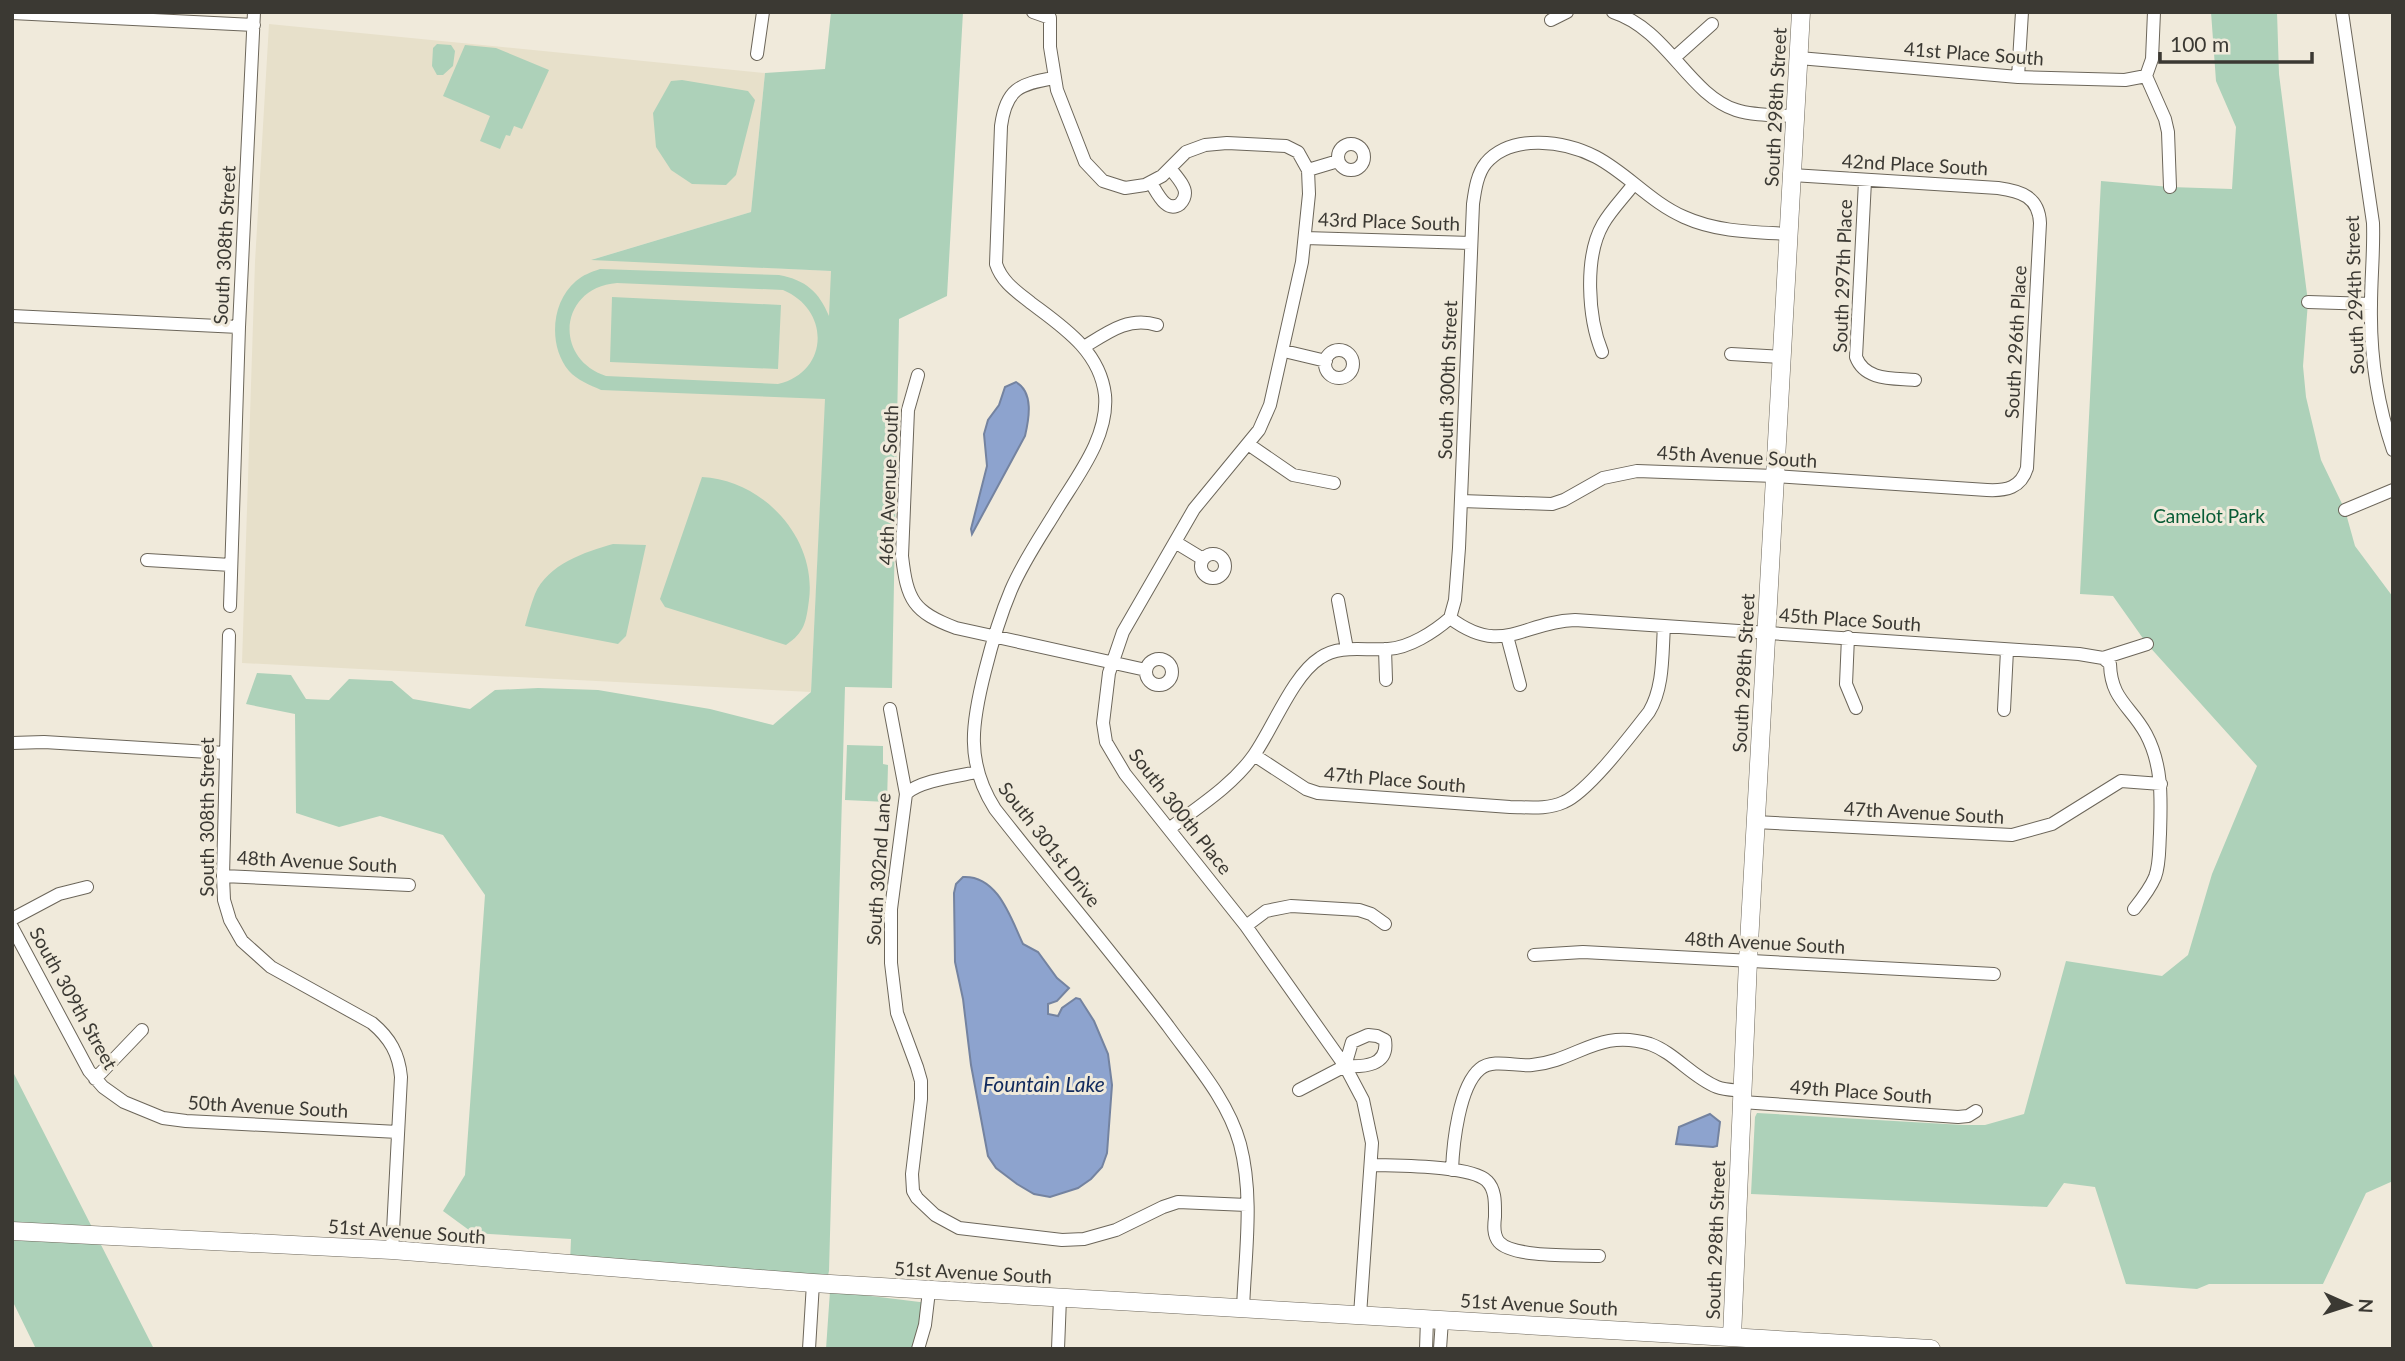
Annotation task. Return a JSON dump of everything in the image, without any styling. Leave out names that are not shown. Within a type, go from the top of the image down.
[{"type":"main road","name":"South 298th Street","points":[[1732,1337],[1755,822],[1801,12]]},
{"type":"main road","name":"51st Avenue South","points":[[12,1231],[392,1250],[929,1291],[1434,1319],[1840,1346],[1931,1349]]},
{"type":"street","points":[[757,54],[763,12]]},
{"type":"street","points":[[1033,12],[1052,15],[1054,78],[1083,156],[1093,172],[1104,181],[1118,187],[1135,187],[1150,183],[1179,158],[1196,148],[1213,144],[1240,143],[1292,148],[1303,157],[1308,170],[1338,161]]},
{"type":"street","points":[[1551,20],[1567,12]]},
{"type":"street","points":[[1613,12],[1645,28],[1715,99],[1727,107],[1748,113],[1796,116]]},
{"type":"street","points":[[2018,77],[2022,12]]},
{"type":"street","points":[[2154,12],[2152,60],[2146,76],[2165,119],[2171,187]]},
{"type":"street","name":"South 294th Street","points":[[2342,12],[2373,223],[2373,356],[2387,407],[2393,450]]},
{"type":"street","points":[[12,13],[254,19]]},
{"type":"street","name":"South 308th Street","points":[[230,606],[239,327],[254,19]]},
{"type":"street","points":[[1674,58],[1712,24]]},
{"type":"street","name":"41st Place South","points":[[1799,58],[2018,77],[2125,80],[2146,76]]},
{"type":"street","points":[[1054,78],[1018,88],[1012,93],[1005,107],[1001,126],[996,264],[1007,283],[1084,347],[1126,324],[1142,322],[1157,325]]},
{"type":"street","name":"South 300th Street","points":[[1450,618],[1455,600],[1461,501],[1473,204],[1480,174],[1484,165],[1500,152],[1530,144],[1561,146],[1596,157],[1633,185]]},
{"type":"street","points":[[1150,183],[1164,203],[1171,206],[1179,204],[1184,198],[1184,190],[1170,168]]},
{"type":"street","name":"South 300th Place","points":[[1308,170],[1305,238],[1284,351],[1270,405],[1259,430],[1208,489],[1123,632],[1112,662],[1103,712],[1106,742],[1125,774],[1246,926],[1345,1066],[1363,1100],[1372,1143],[1360,1315]]},
{"type":"street","name":"42nd Place South","points":[[1792,175],[1998,188],[2021,193],[2034,201]]},
{"type":"street","name":"South 297th Place","points":[[1865,181],[1856,357],[1865,370],[1878,376],[1915,380]]},
{"type":"street","points":[[1602,352],[1592,309],[1593,253],[1604,222],[1633,185],[1657,204],[1696,222],[1732,231],[1789,234]]},
{"type":"street","name":"South 296th Place","points":[[2017,485],[2027,468],[2040,223],[2039,211],[2034,201]]},
{"type":"street","name":"43rd Place South","points":[[1305,238],[1471,243]]},
{"type":"street","points":[[2308,302],[2371,304]]},
{"type":"street","points":[[12,316],[239,327]]},
{"type":"street","name":"South 301st Drive","points":[[1084,347],[1095,363],[1103,386],[1105,405],[1101,428],[1089,455],[1011,589],[994,637],[973,726],[977,772],[995,809],[1131,978],[1202,1073],[1235,1128],[1243,1159],[1247,1205],[1243,1309]]},
{"type":"street","points":[[1284,351],[1326,361]]},
{"type":"street","points":[[1731,354],[1782,357]]},
{"type":"street","name":"46th Avenue South","points":[[918,375],[908,410],[902,556],[908,593],[914,604],[936,620],[994,637],[1146,670]]},
{"type":"street","points":[[1248,444],[1293,475],[1334,483]]},
{"type":"street","name":"45th Avenue South","points":[[1461,501],[1552,504],[1603,478],[1637,471],[1775,476],[1987,491],[2017,485]]},
{"type":"street","points":[[2345,510],[2393,490]]},
{"type":"street","points":[[1175,542],[1203,559]]},
{"type":"street","points":[[147,561],[231,565]]},
{"type":"street","points":[[1338,600],[1347,649]]},
{"type":"street","points":[[1168,829],[1235,778],[1254,755],[1310,666],[1323,655],[1347,649],[1385,649],[1407,645],[1450,618]]},
{"type":"street","name":"45th Place South","points":[[1450,618],[1468,630],[1484,636],[1507,636],[1568,621],[1766,631],[2103,658],[2147,644]]},
{"type":"street","name":"47th Place South","points":[[1254,755],[1306,789],[1326,794],[1530,807],[1553,806],[1572,798],[1588,784],[1654,705],[1660,680],[1664,626]]},
{"type":"street","name":"South 308th Street","points":[[229,635],[224,900],[235,930],[253,953],[271,967],[372,1023],[392,1044],[400,1071],[392,1250]]},
{"type":"street","points":[[1507,636],[1520,685]]},
{"type":"street","points":[[1847,637],[1846,684],[1856,708]]},
{"type":"street","points":[[1385,649],[1386,680]]},
{"type":"street","points":[[2004,710],[2007,650]]},
{"type":"street","points":[[2103,658],[2110,664],[2112,686],[2149,739],[2157,759],[2161,784],[2158,866],[2150,888],[2134,909]]},
{"type":"street","name":"South 302nd Lane","points":[[890,709],[906,794],[891,909],[891,963],[897,1013],[919,1072],[921,1099],[913,1191],[923,1204],[948,1224],[977,1232],[1069,1240],[1115,1230],[1178,1202],[1247,1205]]},
{"type":"street","points":[[12,743],[44,742],[225,753]]},
{"type":"street","points":[[906,794],[909,790],[925,784],[977,772]]},
{"type":"street","name":"47th Avenue South","points":[[1755,822],[2012,835],[2052,824],[2121,781],[2161,784]]},
{"type":"street","name":"48th Avenue South","points":[[223,876],[409,885]]},
{"type":"street","points":[[12,919],[59,894],[87,887]]},
{"type":"street","points":[[1246,926],[1266,911],[1291,906],[1359,910],[1371,914],[1385,924]]},
{"type":"street","name":"South 309th Street","points":[[12,927],[95,1079],[112,1094],[138,1110]]},
{"type":"street","name":"48th Avenue South","points":[[1534,955],[1583,952],[1994,974]]},
{"type":"street","points":[[95,1079],[142,1030]]},
{"type":"street","name":"49th Place South","points":[[1452,1170],[1454,1136],[1460,1112],[1472,1079],[1485,1066],[1539,1064],[1599,1042],[1622,1039],[1642,1042],[1662,1050],[1714,1086],[1742,1096],[1958,1116],[1968,1116],[1976,1111]]},
{"type":"street","points":[[1299,1090],[1345,1066]]},
{"type":"street","name":"50th Avenue South","points":[[138,1110],[186,1122],[398,1132]]},
{"type":"street","points":[[1371,1165],[1468,1172],[1484,1179],[1491,1187],[1494,1196],[1495,1234],[1504,1246],[1522,1252],[1599,1256]]},
{"type":"street","points":[[809,1349],[813,1283]]},
{"type":"street","points":[[918,1349],[925,1325],[929,1291]]},
{"type":"street","points":[[1058,1349],[1060,1298]]},
{"type":"street","points":[[1426,1349],[1434,1319]]},
{"type":"street","points":[[1434,1319],[1440,1349]]},
{"type":"shaded area","points":[[269,24],[765,73],[751,212],[594,259],[832,271],[811,692],[242,663],[255,262]]},
{"type":"green space","points":[[831,12],[963,12],[947,296],[899,319],[892,688],[845,687],[829,1271],[826,1284],[570,1264],[571,1239],[473,1233],[443,1211],[465,1175],[485,895],[443,835],[380,816],[339,827],[296,813],[295,714],[246,704],[257,673],[291,675],[306,699],[329,700],[349,679],[392,681],[413,699],[470,709],[495,690],[598,690],[710,709],[773,725],[811,692],[825,399],[601,390],[580,380],[562,361],[555,337],[555,324],[561,300],[568,290],[581,277],[600,269],[779,275],[797,280],[810,288],[821,300],[829,316],[831,271],[591,260],[751,212],[765,73],[825,69]],"holes":[[[617,283],[783,290],[799,299],[810,311],[818,340],[815,354],[807,367],[795,377],[778,384],[606,376],[589,367],[577,354],[571,340],[570,324],[574,309],[598,287]]]},
{"type":"green space","name":"Camelot Park","points":[[2211,12],[2277,12],[2279,74],[2308,302],[2303,366],[2306,397],[2321,460],[2345,510],[2355,546],[2393,597],[2393,1181],[2366,1193],[2323,1284],[2209,1284],[2197,1289],[2126,1284],[2095,1187],[2064,1183],[2047,1207],[1751,1194],[1757,1113],[1963,1125],[1985,1125],[2024,1114],[2066,961],[2162,976],[2188,955],[2212,874],[2257,766],[2147,644],[2113,596],[2080,594],[2101,181],[2232,189],[2236,127],[2216,81]]},
{"type":"green space","points":[[437,44],[451,45],[455,51],[453,66],[443,75],[437,75],[432,66],[433,48]]},
{"type":"green space","points":[[465,45],[496,48],[549,70],[522,129],[514,126],[510,136],[506,135],[500,149],[480,141],[490,116],[443,96]]},
{"type":"green space","points":[[682,80],[748,91],[755,100],[736,175],[726,185],[692,184],[671,170],[656,147],[653,113],[671,81]]},
{"type":"green space","points":[[612,297],[781,305],[778,369],[610,362]]},
{"type":"green space","points":[[702,477],[746,489],[765,501],[781,516],[795,535],[804,555],[809,577],[809,600],[804,626],[786,645],[665,607],[660,599]]},
{"type":"green space","points":[[613,544],[646,545],[626,636],[618,644],[525,626],[535,594],[549,575],[579,555]]},
{"type":"green space","points":[[847,745],[883,746],[883,764],[888,765],[887,802],[845,800]]},
{"type":"green space","points":[[12,1070],[154,1349],[36,1349],[12,1300]]},
{"type":"green space","points":[[830,1291],[928,1303],[914,1349],[826,1349]]},
{"type":"water","points":[[1016,382],[1022,386],[1028,399],[1029,414],[1025,436],[972,534],[987,466],[984,434],[988,420],[999,405],[1005,387]]},
{"type":"water","name":"Fountain Lake","points":[[963,877],[975,878],[994,891],[1002,900],[1023,944],[1038,952],[1057,978],[1069,988],[1057,1001],[1048,1004],[1048,1014],[1058,1016],[1062,1008],[1076,998],[1080,999],[1094,1021],[1108,1054],[1112,1085],[1107,1153],[1102,1167],[1078,1188],[1050,1197],[1034,1194],[1017,1184],[996,1168],[988,1156],[955,962],[954,893],[956,884]]},
{"type":"water","points":[[1710,1114],[1720,1122],[1717,1146],[1676,1144],[1679,1127]]}]
